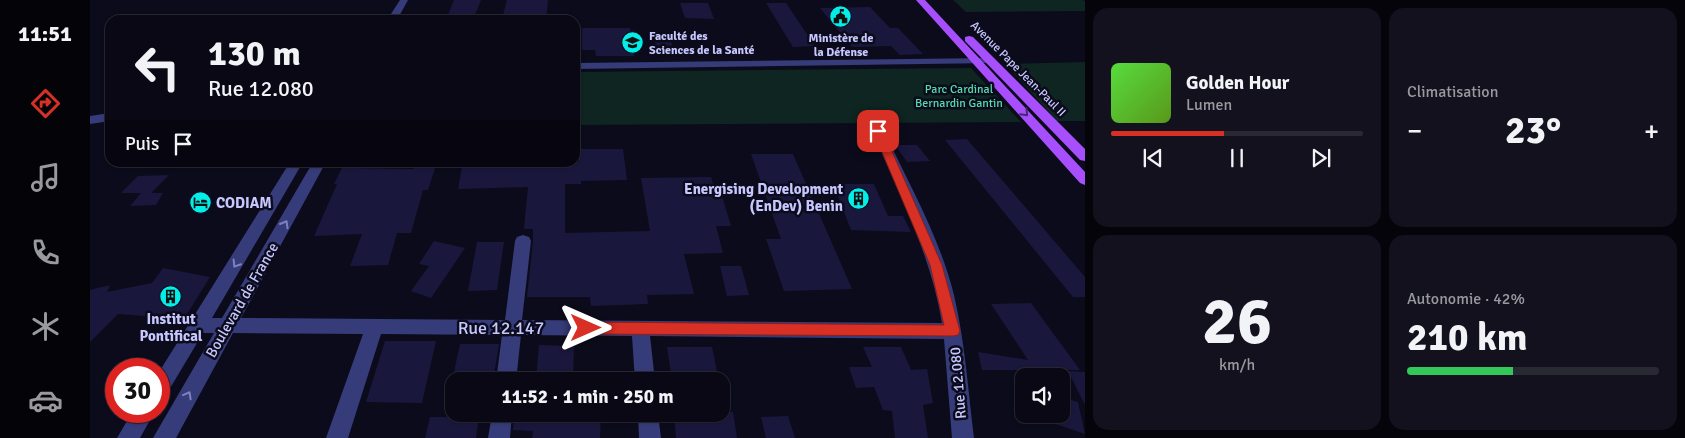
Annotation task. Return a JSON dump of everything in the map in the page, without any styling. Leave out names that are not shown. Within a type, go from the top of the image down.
[{"type":"main road","name":"Avenue Pape Jean-Paul II","points":[[920,0],[1085,180]]},
{"type":"main road","name":"Avenue Pape Jean-Paul II","points":[[930,0],[1085,158]]},
{"type":"street","points":[[395,15],[404,0]]},
{"type":"street","points":[[580,66],[991,61]]},
{"type":"street","points":[[90,120],[105,118]]},
{"type":"street","name":"Rue 12.080","points":[[878,131],[936,265],[953,331],[963,438]]},
{"type":"street","name":"Boulevard de France","points":[[170,371],[294,167]]},
{"type":"street","name":"Boulevard de France","points":[[164,438],[317,167]]},
{"type":"street","points":[[507,372],[523,241]]},
{"type":"street","name":"Rue 12.147","points":[[198,325],[953,331]]},
{"type":"street","points":[[337,438],[374,327]]},
{"type":"street","points":[[640,329],[644,372]]},
{"type":"street","points":[[499,438],[501,422]]},
{"type":"street","points":[[649,422],[650,438]]},
{"type":"street","points":[[128,438],[137,423]]},
{"type":"green space","points":[[953,0],[1083,0],[1085,1],[1085,11],[966,12]]},
{"type":"green space","points":[[1085,62],[1085,121],[1057,121],[1005,64]]},
{"type":"green space","name":"Parc Cardinal Bernardin Gantin","points":[[971,68],[1021,122],[580,125],[580,72]]},
{"type":"building","points":[[454,0],[481,0],[475,15],[448,15]]},
{"type":"building","points":[[507,0],[548,0],[546,15],[503,15]]},
{"type":"building","points":[[680,3],[708,3],[714,19],[685,18]]},
{"type":"building","points":[[766,3],[786,3],[815,46],[793,47]]},
{"type":"building","points":[[870,7],[890,28],[898,28],[923,54],[900,55],[891,46],[852,47],[820,8]]},
{"type":"building","points":[[582,28],[630,28],[634,56],[596,56],[595,50],[582,50]]},
{"type":"building","points":[[653,34],[669,34],[675,55],[658,55]]},
{"type":"building","points":[[967,139],[1085,277],[1085,297],[1073,297],[945,140]]},
{"type":"building","points":[[895,145],[917,145],[930,161],[907,162]]},
{"type":"building","points":[[580,149],[623,149],[627,180],[581,181],[581,184],[565,184],[565,233],[650,231],[641,178],[711,177],[717,196],[722,196],[731,226],[716,226],[723,253],[684,254],[694,294],[647,295],[648,304],[591,306],[590,297],[527,297],[533,241],[533,229],[524,229],[528,187],[458,189],[462,167],[580,167]]},
{"type":"building","points":[[751,154],[793,154],[852,289],[784,291],[766,239],[781,239]]},
{"type":"building","points":[[342,167],[413,169],[414,167],[435,167],[428,190],[423,190],[411,233],[397,233],[388,265],[350,266],[362,234],[314,236],[337,184],[334,184]]},
{"type":"building","points":[[169,175],[151,193],[163,193],[156,205],[130,206],[141,193],[121,193],[138,176]]},
{"type":"building","points":[[833,184],[874,184],[888,216],[903,216],[911,232],[851,230]]},
{"type":"building","points":[[434,241],[465,248],[431,298],[411,291],[429,266],[419,264]]},
{"type":"building","points":[[477,242],[504,242],[497,290],[468,291]]},
{"type":"building","points":[[720,266],[741,266],[749,295],[727,296]]},
{"type":"building","points":[[163,268],[210,277],[184,319],[118,314],[90,342],[90,290],[110,285],[107,292],[152,283]]},
{"type":"building","points":[[1031,303],[1080,370],[1070,370],[1070,368],[1015,368],[1015,370],[982,370],[978,352],[1028,360],[991,304]]},
{"type":"building","points":[[385,341],[436,341],[422,403],[366,402]]},
{"type":"building","points":[[460,344],[499,344],[494,372],[454,372]]},
{"type":"building","points":[[539,345],[574,346],[573,372],[537,372]]},
{"type":"building","points":[[667,347],[712,347],[717,372],[671,372]]},
{"type":"building","points":[[863,347],[901,347],[911,370],[927,369],[933,403],[923,405],[928,438],[895,438],[892,411],[883,410],[874,387],[856,388],[849,367],[872,367]]},
{"type":"building","points":[[1070,371],[1085,372],[1085,405],[1070,375]]},
{"type":"building","points":[[1070,400],[1078,402],[1085,434],[1053,423],[1070,423]]},
{"type":"building","points":[[730,412],[733,412],[737,438],[676,438],[675,422],[730,422]]},
{"type":"building","points":[[788,416],[795,438],[766,438],[761,417]]},
{"type":"building","points":[[430,417],[445,417],[445,422],[478,422],[476,438],[425,438]]},
{"type":"building","points":[[514,422],[601,422],[600,438],[532,438],[533,431],[513,430]]},
{"type":"place","name":"Ministère de la Défense","points":[[841,17]]},
{"type":"place","name":"Faculté des Sciences de la Santé","points":[[633,43]]},
{"type":"place","name":"Energising Development (EnDev) Benin","points":[[859,198]]},
{"type":"place","name":"CODIAM","points":[[200,203]]},
{"type":"place","name":"Institut Pontifical","points":[[171,296]]},
{"type":"route","points":[[586,328],[953,331],[936,265],[878,131]]}]
